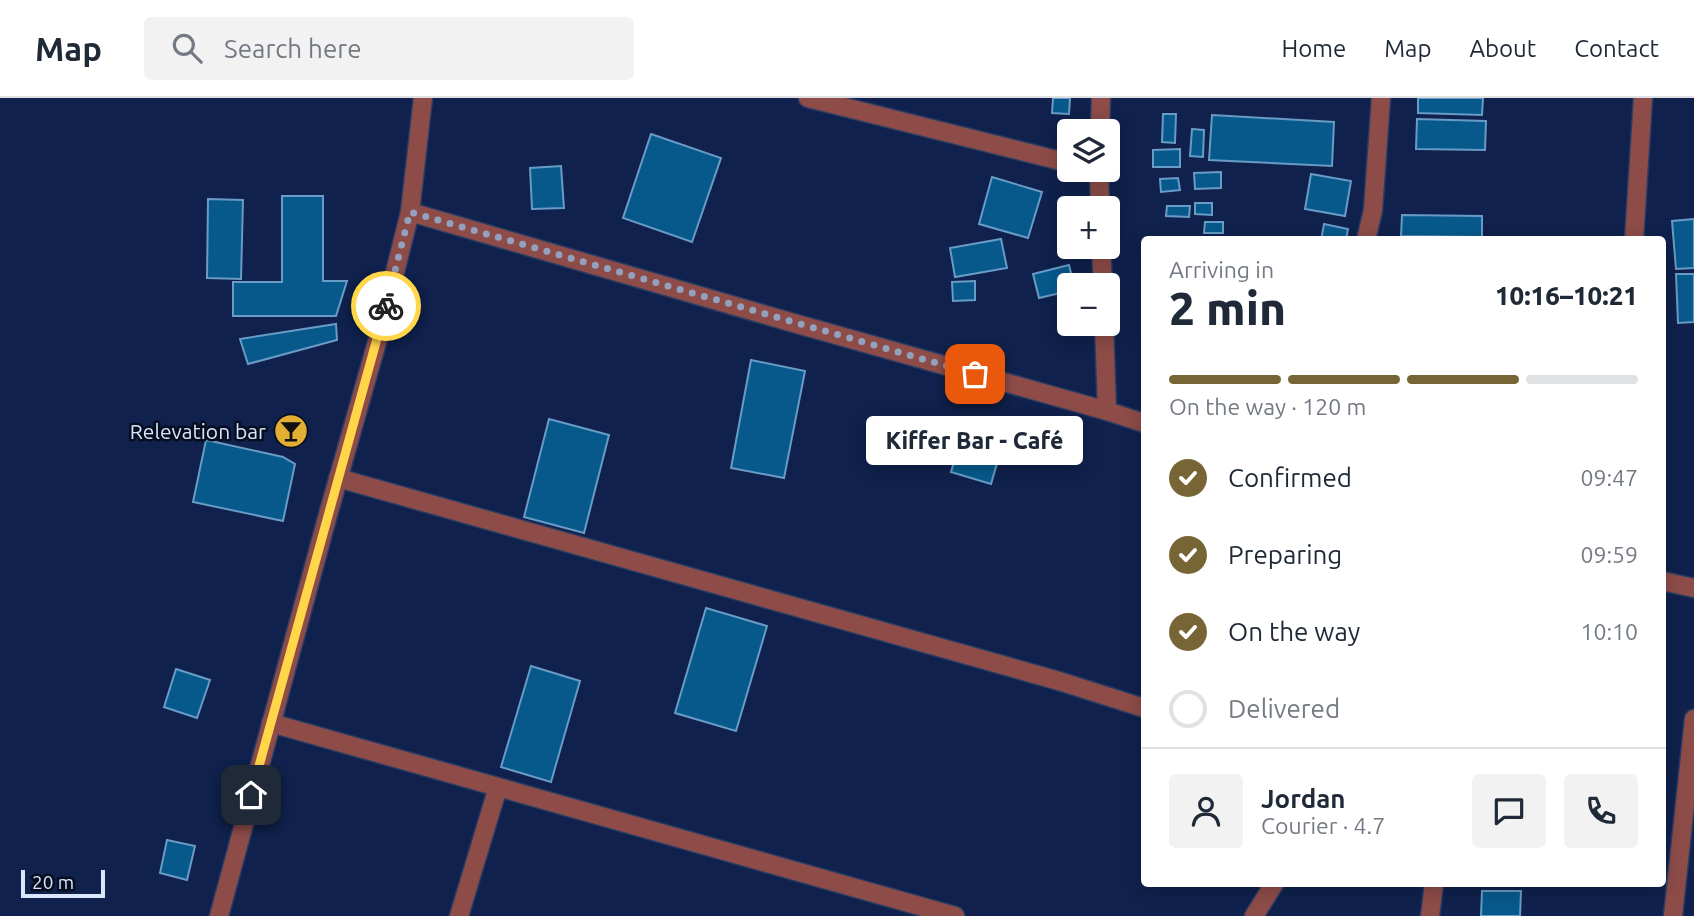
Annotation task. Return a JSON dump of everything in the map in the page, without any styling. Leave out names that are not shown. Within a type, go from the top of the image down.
[{"type":"street","points":[[219,916],[381,328],[410,212],[423,98]]},
{"type":"street","points":[[808,98],[1057,160]]},
{"type":"street","points":[[1100,119],[1101,98]]},
{"type":"street","points":[[1367,236],[1373,210],[1381,98]]},
{"type":"street","points":[[1634,236],[1643,98]]},
{"type":"street","points":[[410,212],[1141,423]]},
{"type":"street","points":[[1104,336],[1107,411]]},
{"type":"street","points":[[338,478],[1059,681],[1141,707]]},
{"type":"street","points":[[1666,582],[1694,588]]},
{"type":"street","points":[[1673,916],[1694,719]]},
{"type":"street","points":[[271,723],[955,916]]},
{"type":"street","points":[[459,916],[498,787]]},
{"type":"street","points":[[1254,916],[1272,887]]},
{"type":"street","points":[[1430,916],[1434,887]]},
{"type":"building","points":[[1053,98],[1070,98],[1069,114],[1052,113]]},
{"type":"building","points":[[1418,98],[1483,98],[1482,115],[1418,113]]},
{"type":"building","points":[[1163,114],[1176,114],[1175,143],[1162,142]]},
{"type":"building","points":[[1212,115],[1334,122],[1332,166],[1209,160]]},
{"type":"building","points":[[1417,119],[1486,121],[1485,150],[1416,149]]},
{"type":"building","points":[[1192,129],[1204,130],[1203,157],[1190,156]]},
{"type":"building","points":[[651,134],[721,158],[692,242],[623,218]]},
{"type":"building","points":[[1180,149],[1180,167],[1153,167],[1153,150]]},
{"type":"building","points":[[561,166],[564,208],[532,209],[530,168]]},
{"type":"building","points":[[1221,172],[1221,188],[1195,189],[1194,173]]},
{"type":"building","points":[[1311,174],[1351,181],[1345,216],[1305,209]]},
{"type":"building","points":[[992,177],[1042,192],[1028,238],[979,224]]},
{"type":"building","points":[[1178,178],[1180,190],[1161,192],[1160,179]]},
{"type":"building","points":[[282,196],[323,196],[323,281],[347,281],[336,316],[233,316],[233,282],[282,282]]},
{"type":"building","points":[[208,199],[243,200],[241,279],[207,278]]},
{"type":"building","points":[[1195,203],[1212,203],[1212,215],[1195,214]]},
{"type":"building","points":[[1167,206],[1190,206],[1189,217],[1166,216]]},
{"type":"building","points":[[1402,215],[1482,216],[1482,236],[1401,236]]},
{"type":"building","points":[[1694,219],[1694,268],[1676,269],[1672,221]]},
{"type":"building","points":[[1205,222],[1223,222],[1223,233],[1204,233]]},
{"type":"building","points":[[1324,224],[1348,229],[1347,236],[1322,236]]},
{"type":"building","points":[[1001,239],[1007,268],[955,277],[950,248]]},
{"type":"building","points":[[1069,265],[1071,273],[1057,273],[1057,294],[1039,298],[1033,274]]},
{"type":"building","points":[[1676,274],[1694,274],[1694,322],[1678,323]]},
{"type":"building","points":[[975,281],[975,300],[953,301],[952,282]]},
{"type":"building","points":[[336,324],[337,340],[248,364],[240,339]]},
{"type":"building","points":[[751,360],[805,371],[784,478],[731,468]]},
{"type":"building","points":[[967,417],[1007,429],[991,484],[951,472]]},
{"type":"building","points":[[549,419],[609,435],[584,533],[524,517]]},
{"type":"building","points":[[206,440],[283,457],[295,464],[283,521],[193,502]]},
{"type":"building","points":[[706,608],[767,626],[736,731],[675,713]]},
{"type":"building","points":[[531,666],[580,681],[551,782],[501,767]]},
{"type":"building","points":[[176,669],[210,680],[197,718],[164,707]]},
{"type":"building","points":[[167,840],[195,846],[187,880],[160,873]]},
{"type":"building","points":[[1482,891],[1521,891],[1520,916],[1481,916]]},
{"type":"way so far","points":[[386,306],[410,212],[975,374]]},
{"type":"place","name":"Kiffer Bar - Café","points":[[975,374]]},
{"type":"place","name":"Relevation bar","points":[[291,431]]},
{"type":"route","points":[[251,795],[386,306]]}]
